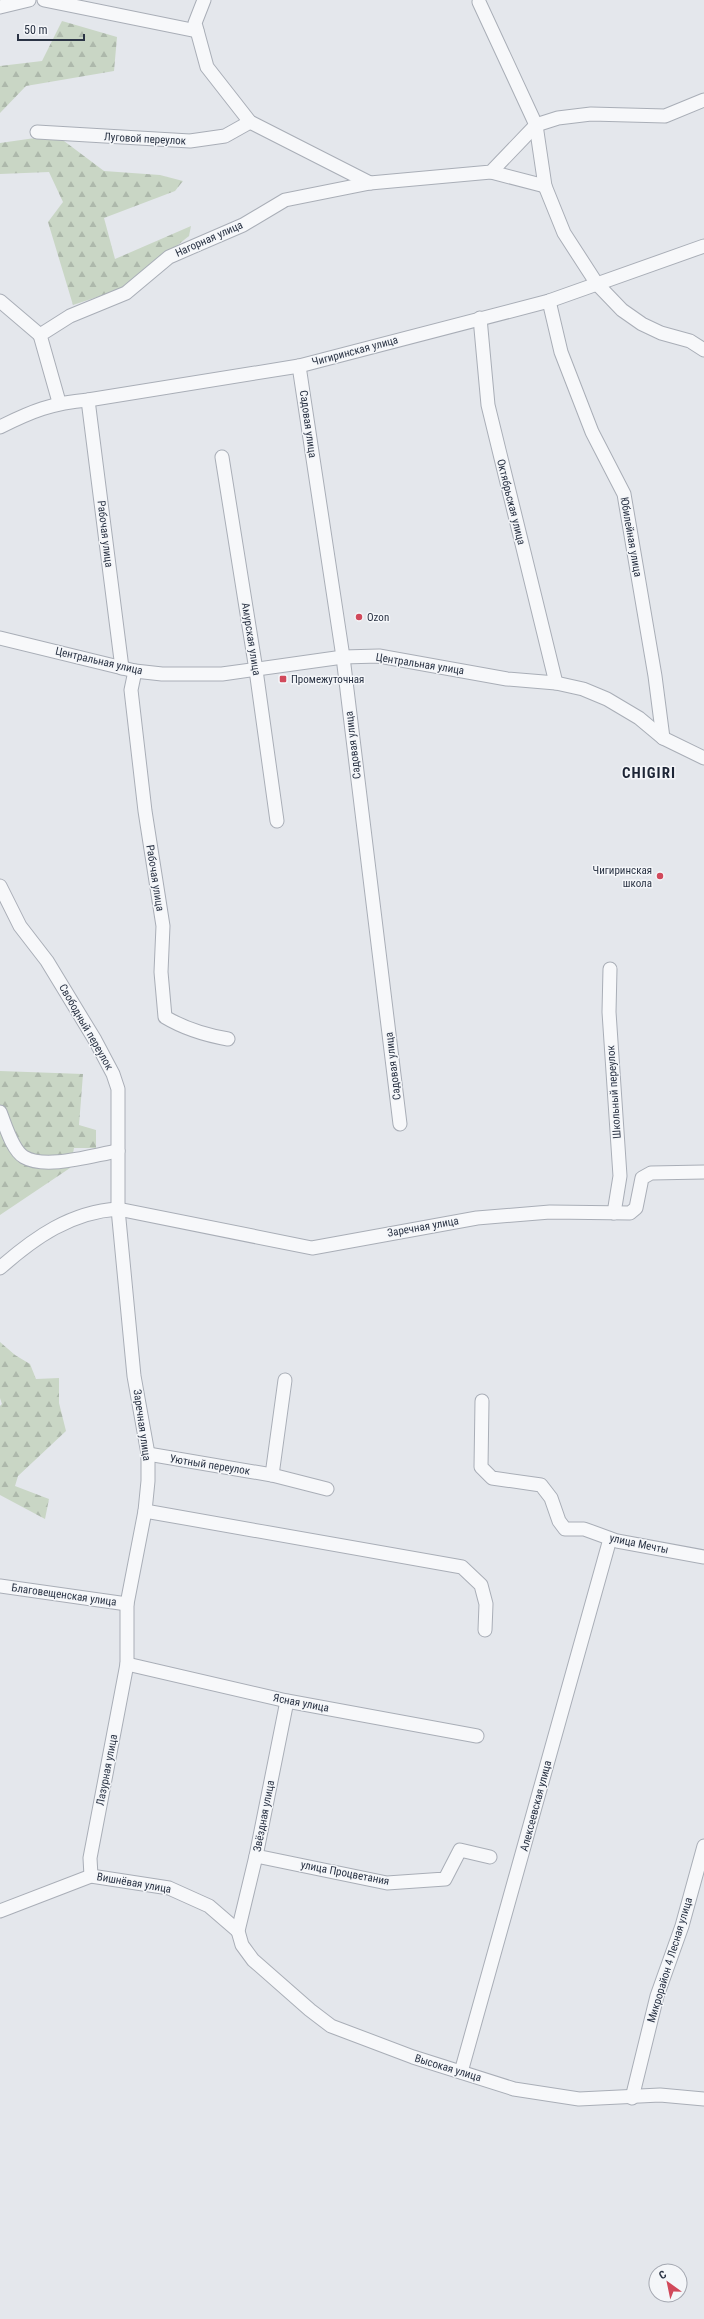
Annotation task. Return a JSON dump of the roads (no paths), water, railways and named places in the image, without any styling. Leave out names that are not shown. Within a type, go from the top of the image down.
[{"type":"street","points":[[1,5],[29,0]]},
{"type":"street","points":[[44,0],[196,27]]},
{"type":"street","points":[[194,0],[196,27],[207,67],[250,122],[370,183]]},
{"type":"street","points":[[196,27],[204,0]]},
{"type":"street","points":[[478,2],[536,125],[545,186],[564,233],[597,284],[613,303],[642,324],[661,333],[690,341],[704,350]]},
{"type":"street","points":[[491,172],[536,125],[558,118],[591,114],[665,116],[704,100]]},
{"type":"street","name":"Луговой переулок","points":[[37,132],[190,141],[225,136],[250,122]]},
{"type":"street","name":"Нагорная улица","points":[[40,335],[70,316],[126,293],[169,257],[243,224],[285,200],[370,183],[491,172],[545,186]]},
{"type":"street","name":"Чигиринская улица","points":[[0,427],[29,413],[59,402],[88,400],[299,366],[549,301],[704,246]]},
{"type":"street","points":[[0,300],[40,335],[59,402]]},
{"type":"street","name":"Юбилейная улица","points":[[549,301],[560,352],[592,432],[624,494],[655,676],[663,738]]},
{"type":"street","name":"Октябрьская улица","points":[[480,318],[488,406],[556,683]]},
{"type":"street","name":"Садовая улица","points":[[299,366],[343,657],[400,1124]]},
{"type":"street","name":"Рабочая улица","points":[[88,400],[122,668]]},
{"type":"street","name":"Амурская улица","points":[[222,457],[256,670],[277,821]]},
{"type":"street","name":"Центральная улица","points":[[0,638],[122,668],[162,674],[222,674],[343,657],[379,656],[507,679],[556,683],[582,689],[607,698],[639,718],[663,738],[704,758]]},
{"type":"street","name":"Рабочая улица","points":[[136,671],[131,690],[145,811],[163,926],[161,972],[164,1017],[181,1027],[202,1035],[228,1039]]},
{"type":"street","name":"Свободный переулок","points":[[0,886],[20,926],[46,961],[95,1040],[113,1074],[118,1089],[118,1209]]},
{"type":"street","name":"Школьный переулок","points":[[610,969],[609,1012],[620,1176],[614,1214]]},
{"type":"street","points":[[0,1112],[10,1138],[24,1157],[45,1163],[118,1151]]},
{"type":"street","name":"Заречная улица","points":[[0,1268],[35,1238],[68,1220],[98,1211],[118,1209],[312,1248],[476,1218],[550,1212],[630,1213],[636,1208],[639,1184],[642,1178],[651,1173],[704,1172]]},
{"type":"street","name":"Заречная улица","points":[[118,1209],[134,1376],[148,1454],[145,1511],[127,1604],[126,1664]]},
{"type":"street","points":[[272,1475],[285,1380]]},
{"type":"street","name":"улица Мечты","points":[[482,1401],[481,1467],[492,1478],[541,1484],[551,1498],[559,1521],[565,1529],[584,1529],[610,1539],[704,1557]]},
{"type":"street","name":"Уютный переулок","points":[[148,1454],[272,1475],[327,1489]]},
{"type":"street","points":[[145,1511],[462,1567],[481,1585],[486,1604],[484,1630]]},
{"type":"street","name":"Алексеевская улица","points":[[461,2072],[610,1539]]},
{"type":"street","name":"Благовещенская улица","points":[[0,1586],[127,1604]]},
{"type":"street","name":"Ясная улица","points":[[126,1664],[287,1701],[477,1736]]},
{"type":"street","name":"Лазурная улица","points":[[91,1876],[90,1858],[126,1664]]},
{"type":"street","name":"Звёздная улица","points":[[238,1931],[256,1856],[287,1701]]},
{"type":"street","name":"Микрорайон 4 Лесная улица","points":[[632,2098],[657,1996],[682,1926],[704,1846]]},
{"type":"street","name":"улица Процветания","points":[[256,1856],[387,1883],[445,1879],[460,1850],[490,1857]]},
{"type":"street","name":"Вишнёвая улица","points":[[0,1911],[91,1876],[169,1888],[209,1906],[238,1931]]},
{"type":"street","name":"Высокая улица","points":[[238,1931],[242,1945],[253,1960],[310,2010],[331,2026],[413,2057],[536,2094],[579,2100],[632,2098],[660,2095],[704,2099]]},
{"type":"place","name":"Ozon","points":[[359,617]]},
{"type":"place","name":"Промежуточная","points":[[283,679]]},
{"type":"place","name":"Чигиринская школа","points":[[660,876]]},
{"type":"district","name":"CHIGIRI","points":[[649,773]]}]
